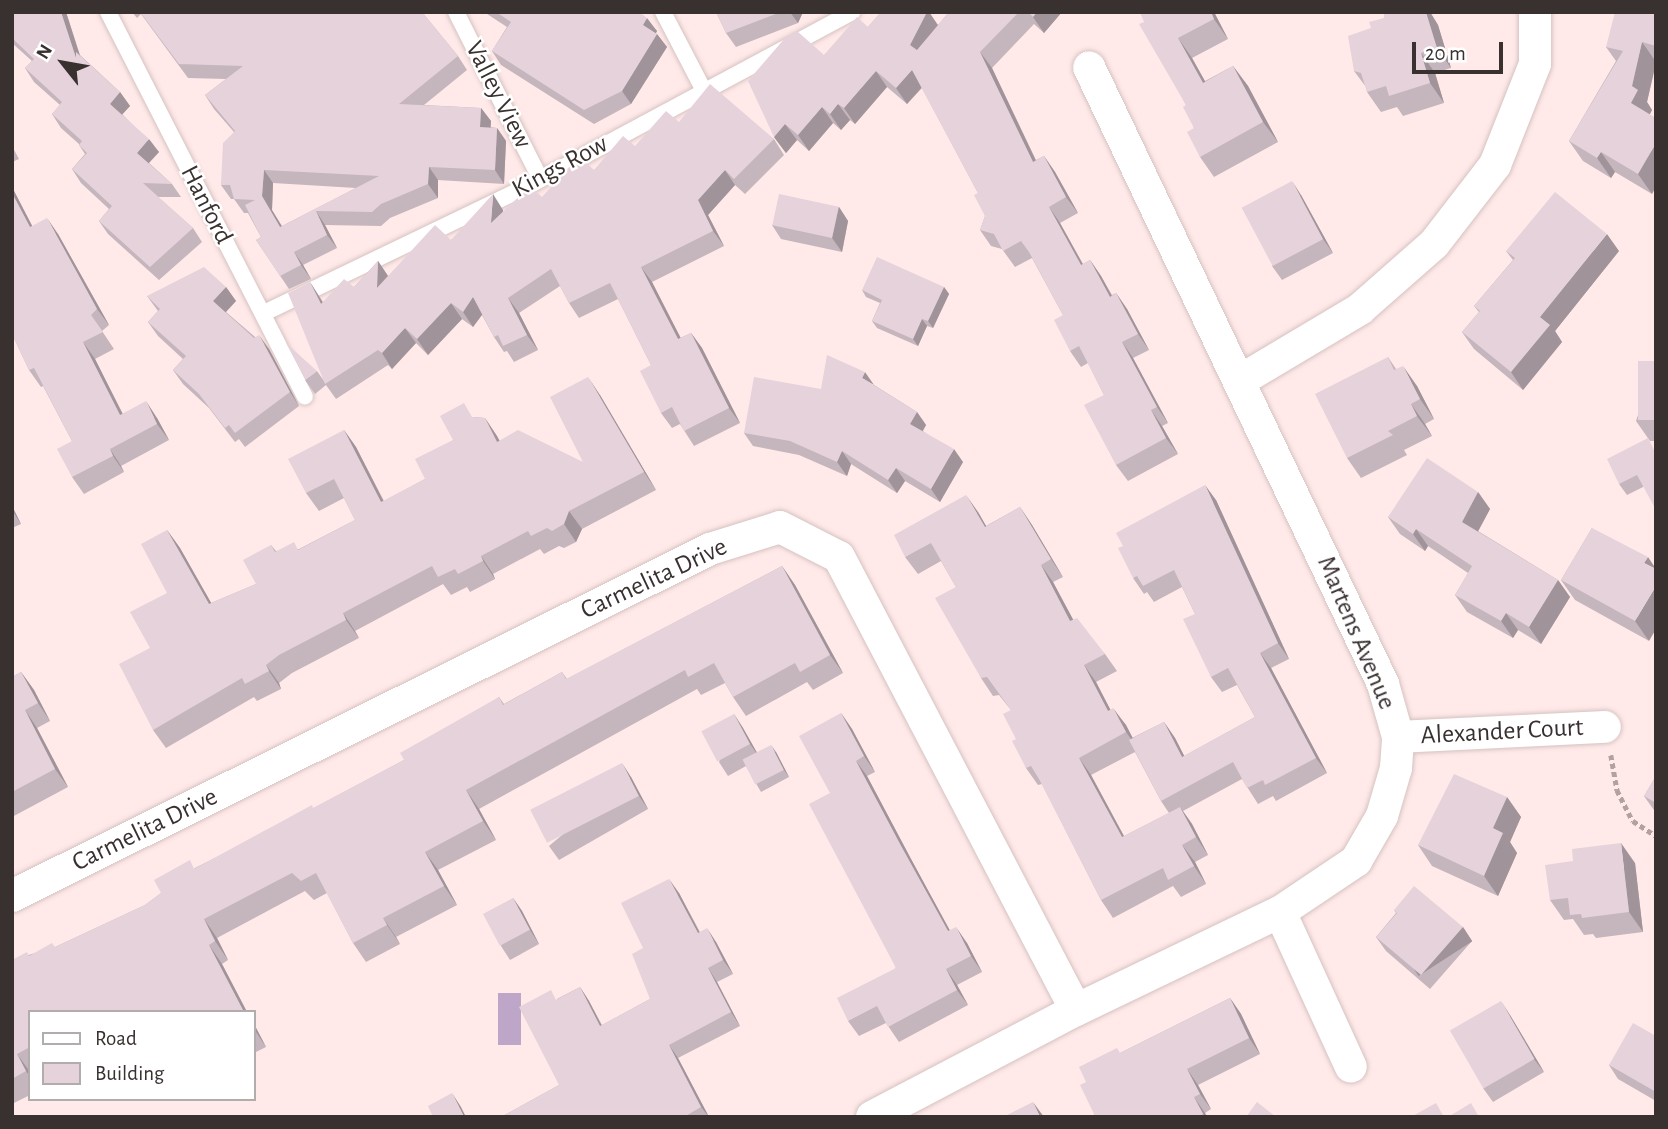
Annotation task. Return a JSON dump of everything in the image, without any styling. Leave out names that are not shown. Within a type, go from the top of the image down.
[{"type":"street","points":[[1241,380],[1360,309],[1434,244],[1495,165],[1535,64],[1535,12]]},
{"type":"street","name":"Martens Avenue","points":[[872,1117],[1076,1010],[1280,912],[1356,861],[1381,816],[1396,768],[1398,737],[1383,684],[1241,380],[1089,67]]},
{"type":"street","name":"Carmelita Drive","points":[[12,895],[710,549],[780,527],[839,557],[1076,1010]]},
{"type":"street","name":"Alexander Court","points":[[1398,737],[1605,727]]},
{"type":"street","points":[[1280,912],[1351,1068]]},
{"type":"lane","name":"Hanford","points":[[107,12],[305,397]]},
{"type":"lane","name":"Valley View","points":[[456,12],[540,178]]},
{"type":"lane","points":[[663,12],[703,89]]},
{"type":"lane","name":"Kings Row","points":[[264,313],[540,178],[852,12]]},
{"type":"path","points":[[1605,727],[1617,790],[1633,821],[1656,836]]},
{"type":"shaded area","points":[[498,993],[521,993],[521,1045],[498,1045]]},
{"type":"building","points":[[12,12],[61,12],[76,58],[76,52],[120,92],[110,104],[149,139],[137,153],[172,184],[143,183],[193,228],[150,267],[99,221],[112,206],[72,169],[87,153],[79,145],[82,141],[52,114],[62,102],[25,68],[34,59],[12,38]]},
{"type":"building","points":[[140,12],[422,12],[458,56],[399,104],[481,108],[480,127],[497,128],[495,170],[429,167],[428,184],[381,204],[372,212],[316,211],[327,235],[294,252],[301,265],[280,276],[256,240],[261,237],[245,205],[255,200],[234,199],[230,185],[221,185],[223,143],[235,131],[205,95],[243,66],[179,64]],"holes":[[[264,170],[379,176],[280,227],[262,196]]]},
{"type":"building","points":[[496,12],[639,12],[647,18],[643,25],[657,34],[622,91],[584,110],[492,51],[511,22]]},
{"type":"building","points":[[716,12],[781,12],[726,33]]},
{"type":"building","points":[[881,12],[927,12],[910,45],[917,50],[949,12],[1019,12],[980,52],[1033,162],[1044,156],[1066,197],[1049,207],[1081,265],[1090,260],[1110,297],[1116,293],[1138,334],[1122,342],[1157,407],[1151,410],[1166,438],[1116,465],[1084,405],[1104,395],[1079,346],[1070,351],[1054,320],[1063,315],[1021,241],[1003,251],[994,234],[980,230],[985,216],[974,195],[978,193],[912,70],[896,88],[876,71],[844,108],[838,104],[830,114],[822,107],[798,135],[785,124],[774,137],[748,81],[785,38],[797,31],[824,55],[857,17],[868,27]]},
{"type":"building","points":[[1140,12],[1211,12],[1214,19],[1178,38],[1203,83],[1233,66],[1263,122],[1200,157],[1187,132],[1194,128],[1183,107],[1186,105],[1139,24],[1144,22]]},
{"type":"building","points":[[1384,12],[1426,12],[1437,48],[1421,53],[1430,83],[1389,96],[1386,86],[1367,92],[1361,73],[1354,71],[1348,36],[1371,28],[1369,22],[1384,18]]},
{"type":"building","points":[[1615,12],[1656,12],[1656,46],[1642,42],[1632,86],[1638,90],[1631,103],[1656,118],[1656,143],[1638,174],[1601,152],[1597,158],[1569,141],[1623,51],[1606,47]]},
{"type":"building","points":[[710,84],[774,139],[734,179],[725,170],[698,200],[713,231],[641,267],[678,339],[691,333],[729,408],[684,431],[672,407],[661,413],[640,371],[651,365],[610,283],[569,303],[551,269],[508,298],[527,335],[503,346],[498,335],[494,337],[473,297],[463,312],[451,303],[417,339],[405,328],[382,353],[378,350],[325,384],[288,293],[310,282],[321,304],[344,279],[354,287],[378,261],[377,288],[435,225],[451,240],[493,194],[491,223],[530,186],[542,197],[579,156],[594,170],[623,136],[635,146],[666,111],[679,122]]},
{"type":"building","points":[[1292,181],[1323,239],[1273,266],[1242,208]]},
{"type":"building","points":[[1555,192],[1607,234],[1540,317],[1550,325],[1511,372],[1462,332],[1480,311],[1474,306],[1515,258],[1506,251]]},
{"type":"building","points":[[12,193],[30,227],[47,218],[97,309],[91,315],[103,332],[83,342],[120,415],[146,401],[157,424],[110,449],[113,456],[72,477],[57,449],[72,441],[34,368],[29,370],[12,334]]},
{"type":"building","points":[[779,194],[839,207],[832,238],[772,225]]},
{"type":"building","points":[[877,257],[944,287],[928,321],[922,319],[913,339],[872,321],[882,300],[862,290]]},
{"type":"building","points":[[204,267],[226,287],[213,301],[254,338],[259,335],[290,392],[235,433],[229,425],[225,428],[199,394],[173,370],[186,356],[148,322],[160,309],[147,296]]},
{"type":"building","points":[[286,343],[317,371],[305,380]]},
{"type":"building","points":[[827,355],[865,372],[862,378],[917,412],[910,424],[954,449],[931,489],[896,468],[888,480],[842,451],[837,462],[790,441],[744,433],[754,377],[821,389]]},
{"type":"building","points":[[1388,357],[1394,370],[1403,366],[1420,399],[1411,404],[1417,416],[1388,431],[1393,435],[1347,458],[1315,394]]},
{"type":"building","points":[[1638,361],[1656,361],[1656,420],[1638,420]]},
{"type":"building","points":[[588,377],[644,472],[569,511],[564,524],[552,531],[547,528],[531,536],[528,531],[481,556],[483,561],[458,574],[455,569],[438,577],[432,566],[343,613],[346,620],[279,655],[266,665],[269,671],[245,684],[242,678],[153,730],[119,664],[150,648],[130,612],[167,593],[141,544],[167,530],[209,604],[256,584],[243,560],[271,545],[275,552],[294,542],[298,550],[355,520],[334,479],[306,493],[288,459],[344,430],[381,502],[425,479],[415,459],[453,440],[440,416],[464,403],[472,417],[485,418],[497,442],[518,430],[583,462],[550,397]]},
{"type":"building","points":[[1648,438],[1656,454],[1656,510],[1637,475],[1619,484],[1607,459]]},
{"type":"building","points":[[1427,458],[1478,492],[1462,522],[1558,580],[1529,627],[1506,613],[1501,621],[1455,595],[1472,566],[1416,529],[1413,534],[1388,517]]},
{"type":"building","points":[[1205,485],[1278,643],[1260,653],[1316,758],[1265,785],[1263,780],[1247,788],[1233,762],[1161,801],[1129,740],[1164,722],[1182,757],[1255,717],[1228,668],[1211,677],[1183,619],[1195,614],[1174,570],[1143,586],[1137,576],[1133,578],[1118,548],[1123,546],[1116,533]]},
{"type":"building","points":[[966,495],[985,527],[1020,507],[1051,559],[1041,565],[1070,621],[1077,618],[1105,654],[1084,665],[1108,711],[1113,708],[1126,732],[1079,758],[1122,837],[1180,807],[1196,837],[1182,845],[1194,866],[1168,880],[1163,868],[1101,900],[1039,779],[1031,766],[1026,768],[1012,741],[1016,739],[1003,714],[1011,710],[987,677],[981,678],[935,598],[956,587],[931,543],[905,557],[894,535]]},
{"type":"building","points":[[1592,528],[1648,557],[1644,563],[1656,569],[1656,586],[1635,621],[1561,580]]},
{"type":"building","points":[[782,566],[830,655],[800,672],[795,663],[733,697],[714,663],[688,677],[685,670],[466,790],[483,821],[425,852],[444,886],[383,918],[387,925],[353,943],[316,873],[301,881],[292,873],[204,919],[215,941],[209,945],[243,1010],[28,1010],[28,1048],[17,1054],[26,1071],[12,1079],[12,960],[27,952],[29,956],[52,943],[55,947],[145,905],[161,893],[154,880],[190,860],[194,869],[312,805],[313,808],[404,760],[400,753],[499,697],[503,705],[562,672],[566,679]]},
{"type":"building","points":[[21,672],[38,703],[25,710],[55,769],[12,792],[12,677]]},
{"type":"building","points":[[841,713],[864,756],[856,761],[900,844],[948,931],[956,927],[971,956],[946,969],[957,990],[888,1027],[877,1006],[848,1021],[837,998],[896,968],[809,804],[830,793],[799,736]]},
{"type":"building","points":[[734,714],[750,744],[717,761],[701,731]]},
{"type":"building","points":[[771,745],[784,770],[755,784],[742,760]]},
{"type":"building","points":[[622,763],[639,796],[547,843],[530,810]]},
{"type":"building","points":[[1454,774],[1507,797],[1493,828],[1503,833],[1484,876],[1418,845]]},
{"type":"building","points":[[1656,776],[1656,803],[1644,796]]},
{"type":"building","points":[[1621,843],[1629,912],[1582,918],[1581,914],[1570,915],[1568,898],[1550,900],[1545,865],[1573,861],[1572,849]]},
{"type":"building","points":[[669,879],[698,933],[707,928],[723,960],[708,968],[731,1012],[669,1045],[701,1107],[684,1117],[501,1117],[559,1085],[519,1007],[551,990],[556,1000],[580,987],[600,1026],[650,999],[632,954],[643,948],[621,903]]},
{"type":"building","points":[[1414,886],[1463,927],[1421,975],[1376,937],[1397,913],[1394,910]]},
{"type":"building","points":[[513,898],[530,930],[500,946],[483,914]]},
{"type":"building","points":[[1230,998],[1249,1038],[1187,1069],[1200,1094],[1194,1097],[1203,1114],[1198,1117],[1093,1117],[1095,1116],[1080,1085],[1086,1082],[1079,1067],[1117,1048],[1120,1053]]},
{"type":"building","points":[[1501,1001],[1534,1059],[1483,1089],[1450,1030]]},
{"type":"building","points":[[1633,1023],[1656,1036],[1656,1092],[1609,1065]]},
{"type":"building","points":[[452,1093],[464,1117],[433,1117],[428,1106]]},
{"type":"building","points":[[1033,1102],[1040,1117],[1003,1117]]},
{"type":"building","points":[[1257,1102],[1276,1117],[1246,1117]]},
{"type":"building","points":[[1436,1103],[1444,1117],[1411,1117]]},
{"type":"building","points":[[1471,1103],[1479,1117],[1448,1117]]}]
